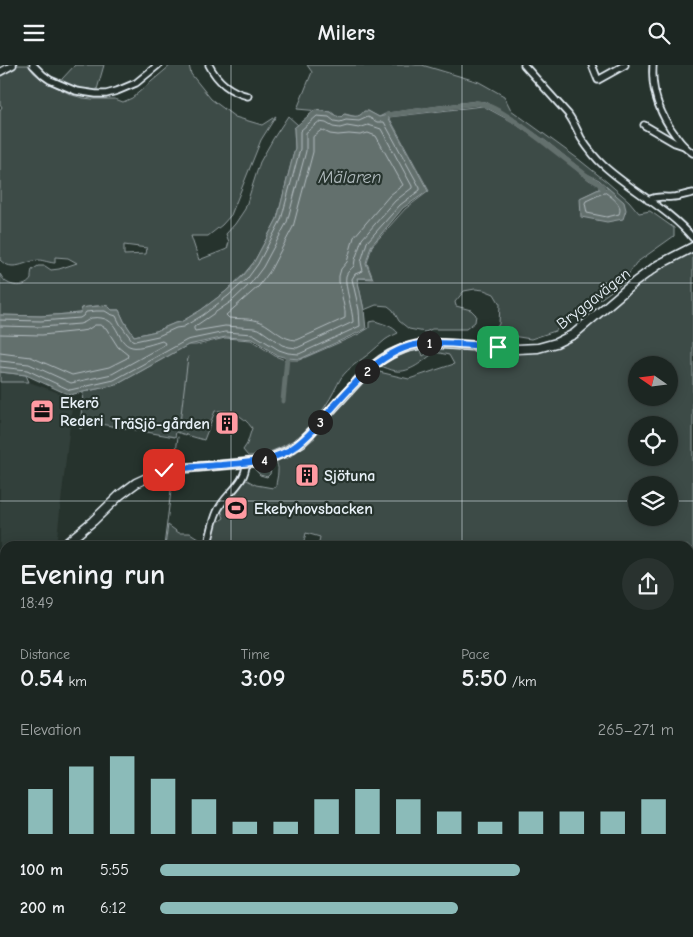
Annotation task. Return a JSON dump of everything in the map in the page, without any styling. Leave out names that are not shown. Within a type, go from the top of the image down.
[{"type":"main road","name":"Bryggavägen","points":[[65,541],[93,521],[120,495],[136,483],[164,470],[256,462],[287,451],[302,442],[361,377],[391,354],[405,348],[428,343],[518,349],[538,348],[556,343],[574,334],[658,265],[693,247]]},
{"type":"street","points":[[0,72],[13,65]]},
{"type":"street","points":[[32,65],[50,80],[76,91],[96,94],[117,91],[136,83],[158,65]]},
{"type":"street","points":[[209,65],[228,88],[248,96]]},
{"type":"street","points":[[524,65],[563,108],[573,121],[581,138],[596,158],[630,187],[670,216],[693,238]]},
{"type":"street","points":[[592,65],[598,80],[625,65]]},
{"type":"street","points":[[653,65],[652,77],[656,97],[666,123],[684,146],[693,153]]},
{"type":"street","points":[[644,125],[675,143],[684,146]]},
{"type":"street","points":[[648,200],[659,196],[672,197],[693,193]]},
{"type":"street","points":[[208,541],[216,512],[242,479],[246,469],[246,462]]},
{"type":"shaded area","points":[[17,65],[28,65],[44,81],[72,95],[92,99],[115,99],[123,102],[132,98],[171,65],[189,65],[191,74],[211,99],[235,117],[262,125],[276,116],[261,140],[231,215],[208,236],[191,236],[199,260],[227,249],[229,242],[226,234],[245,209],[260,162],[288,116],[298,125],[294,128],[295,148],[277,219],[254,262],[225,292],[201,310],[181,322],[134,336],[119,310],[112,310],[107,306],[82,308],[80,313],[41,316],[0,315],[0,274],[8,283],[22,285],[29,282],[32,270],[38,266],[45,266],[51,270],[77,263],[68,258],[55,257],[55,263],[39,260],[10,266],[0,260],[0,110],[2,107],[0,104],[0,74]],"holes":[[[124,245],[147,248],[146,254],[124,255]]]},
{"type":"shaded area","points":[[75,65],[104,65],[96,93],[78,90],[61,83],[62,79]]},
{"type":"shaded area","points":[[307,65],[422,65],[479,82],[504,96],[511,110],[607,182],[629,201],[639,213],[650,211],[674,228],[674,236],[636,263],[620,285],[555,331],[531,339],[493,333],[499,324],[500,304],[494,294],[484,290],[464,291],[455,302],[456,306],[471,310],[476,315],[475,322],[466,329],[432,329],[425,332],[409,329],[399,321],[393,310],[388,306],[376,305],[364,310],[357,278],[373,279],[367,263],[372,246],[405,209],[429,191],[389,117],[483,106],[511,121],[544,144],[589,180],[599,185],[599,189],[580,198],[608,188],[512,117],[485,102],[476,101],[387,113],[379,117],[368,111],[357,117],[345,114],[341,117],[331,112],[297,109],[312,72]]},
{"type":"shaded area","points":[[693,249],[693,541],[319,541],[320,537],[306,533],[304,541],[210,541],[215,524],[224,518],[221,510],[243,481],[247,480],[256,485],[276,487],[277,460],[286,456],[287,459],[315,438],[312,438],[315,432],[367,376],[375,371],[409,379],[454,364],[449,355],[435,352],[416,366],[406,370],[396,371],[380,366],[385,363],[420,347],[423,356],[437,348],[462,348],[499,353],[547,349],[658,268]]},
{"type":"shaded area","points":[[375,321],[391,327],[398,333],[385,340],[344,374],[324,408],[304,432],[292,441],[270,452],[248,456],[243,450],[252,428],[240,416],[226,411],[215,411],[204,440],[176,432],[175,437],[89,422],[80,429],[83,392],[116,385],[188,345],[225,338],[251,340],[275,356],[285,360],[299,360],[359,334],[369,328],[369,322]]},
{"type":"shaded area","points":[[0,372],[26,375],[29,382],[0,382]]},
{"type":"shaded area","points":[[0,382],[29,382],[73,398],[57,541],[0,541]]},
{"type":"shaded area","points":[[264,462],[271,468],[270,474],[267,477],[260,475],[253,467]]},
{"type":"shaded area","points":[[168,525],[179,533],[190,533],[202,541],[166,541]]},
{"type":"water","name":"Mälaren","points":[[315,110],[331,112],[341,117],[344,114],[358,116],[364,111],[379,117],[387,115],[428,191],[403,208],[371,246],[366,263],[372,278],[357,278],[366,329],[300,359],[276,355],[253,339],[226,337],[188,345],[116,385],[69,395],[26,375],[0,372],[0,315],[41,316],[80,313],[82,308],[103,305],[108,306],[112,310],[119,310],[134,336],[181,322],[225,292],[244,275],[254,262],[277,219],[295,148],[294,128]]},
{"type":"water","points":[[608,188],[624,202],[626,210],[623,219],[607,222],[581,217],[580,198],[599,189]]},
{"type":"waterway","points":[[387,115],[478,103],[484,104],[518,123],[603,188]]},
{"type":"waterway","points":[[179,431],[188,357]]},
{"type":"waterway","points":[[283,401],[287,358]]},
{"type":"waterway","points":[[175,458],[178,437]]},
{"type":"waterway","points":[[165,541],[173,475]]},
{"type":"place","name":"Ekerö Rederi","points":[[42,411]]},
{"type":"place","name":"TräSjö-gården","points":[[227,423]]},
{"type":"place","name":"Sjötuna","points":[[307,475]]},
{"type":"place","name":"Ekebyhovsbacken","points":[[236,508]]},
{"type":"route","points":[[164,470],[256,462],[287,451],[302,442],[366,372],[381,360],[405,348],[428,343],[498,347]]}]
